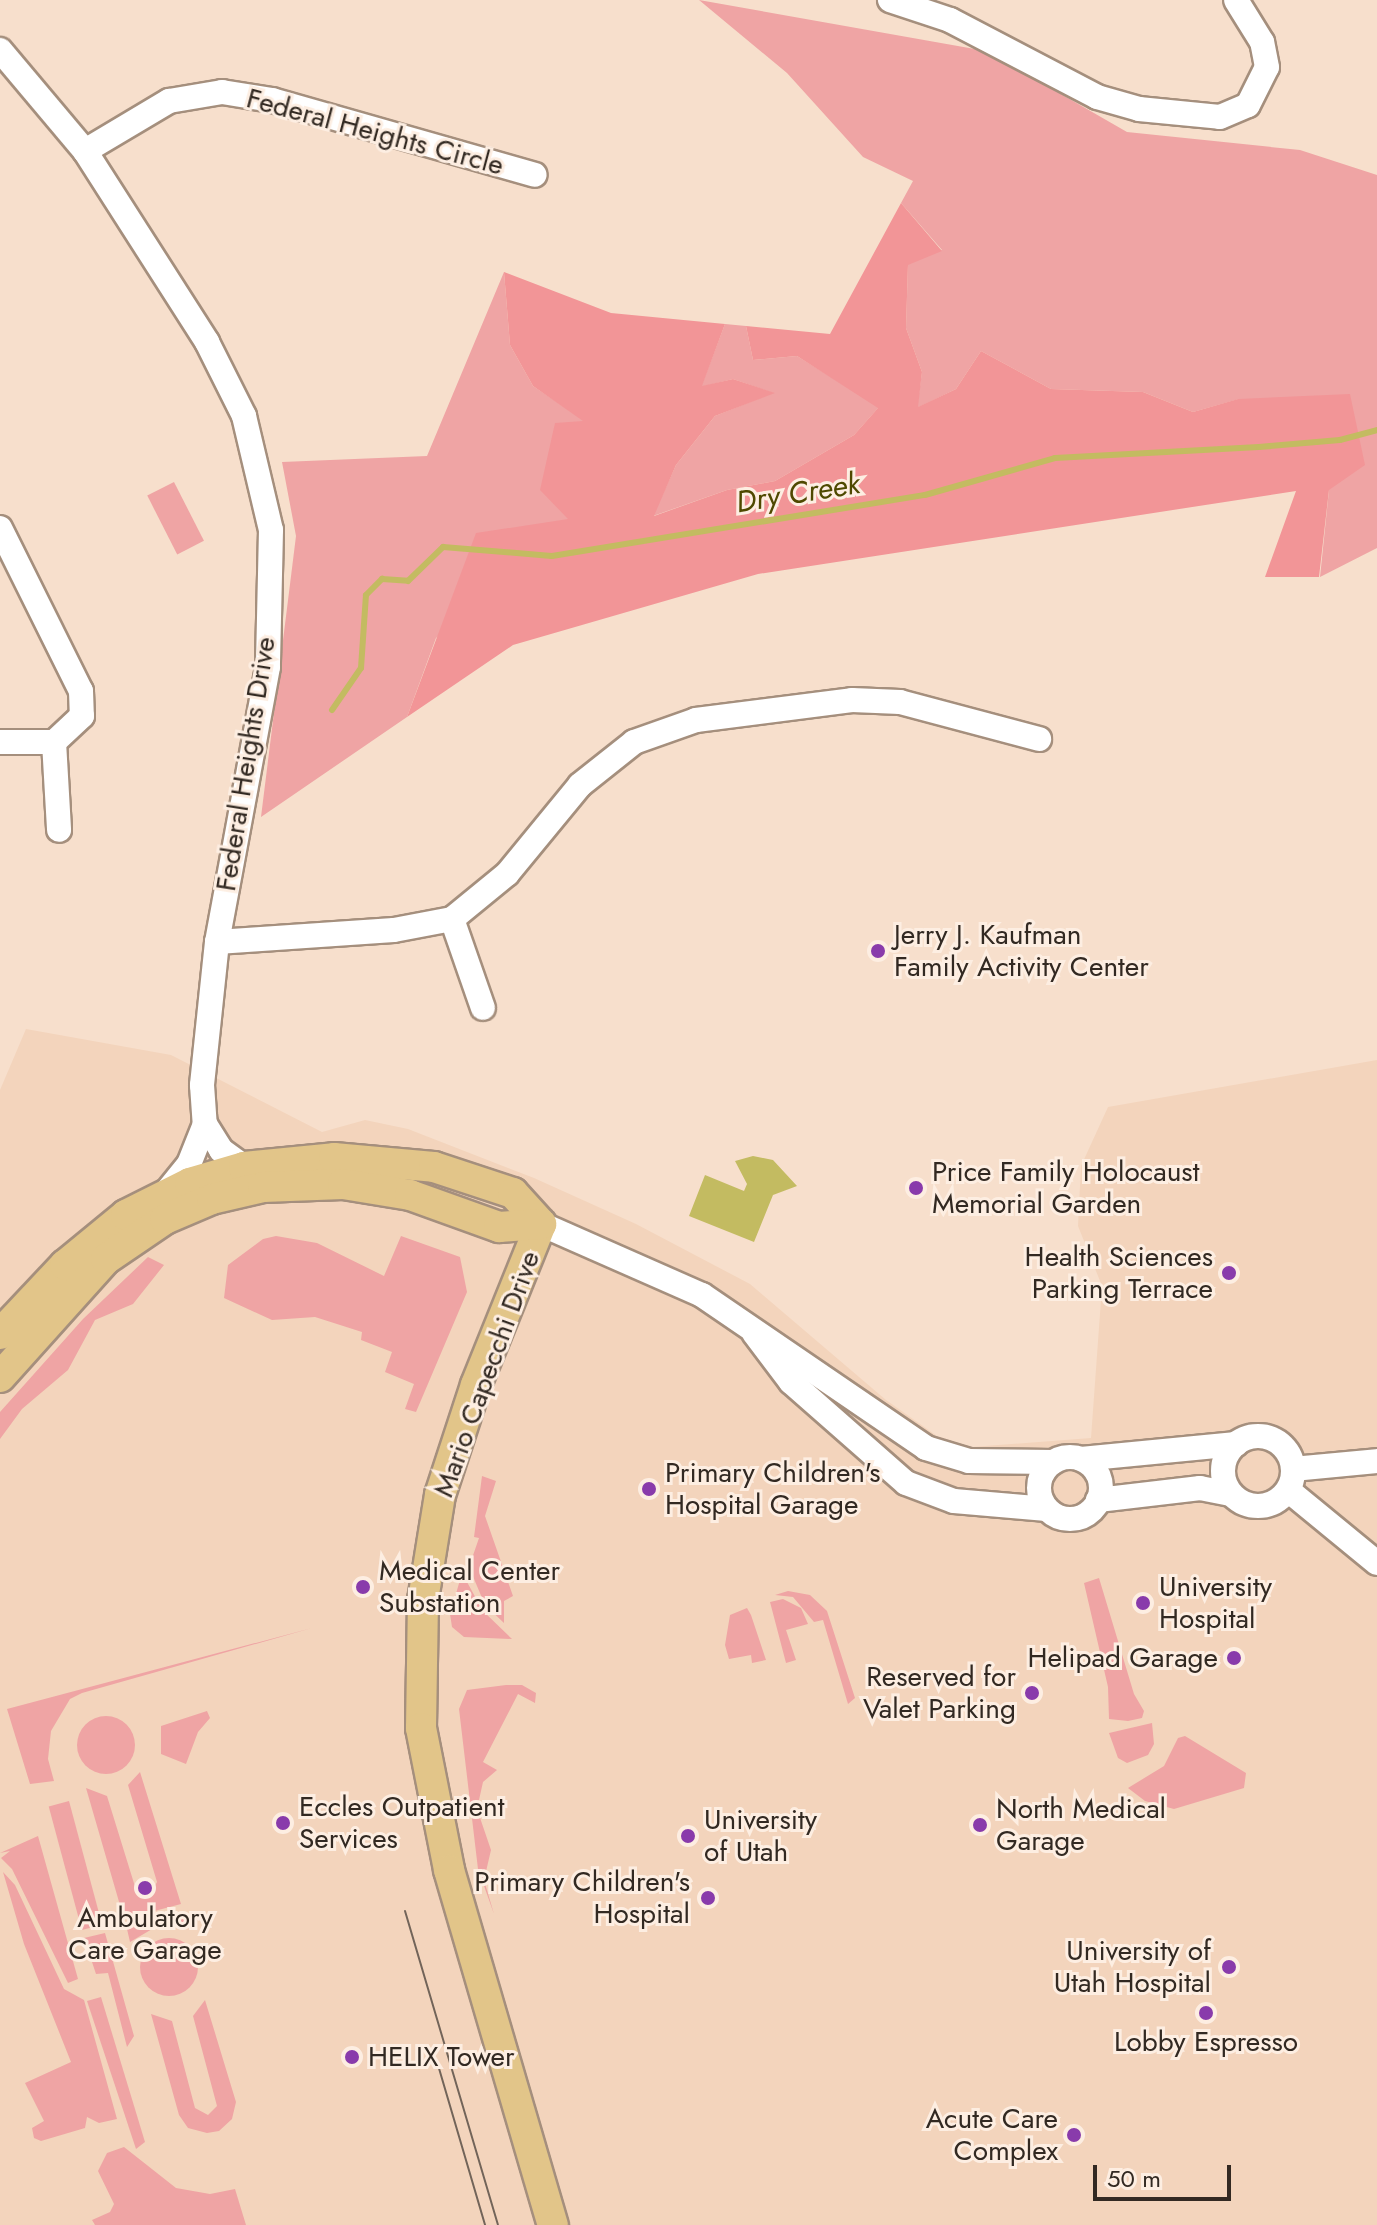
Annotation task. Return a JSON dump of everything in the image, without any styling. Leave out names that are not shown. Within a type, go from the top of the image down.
[{"type":"main road","points":[[0,1334],[87,1246],[164,1193],[244,1167],[334,1158],[434,1167],[513,1193],[541,1224]]},
{"type":"main road","points":[[0,1377],[106,1259],[165,1219],[212,1199],[263,1187],[343,1184],[410,1195],[499,1227],[541,1224]]},
{"type":"main road","name":"Mario Capecchi Drive","points":[[541,1224],[476,1385],[440,1495],[423,1600],[420,1714],[431,1791],[449,1870],[553,2225]]},
{"type":"street","points":[[896,1],[950,20],[1097,97],[1139,109],[1220,117],[1248,105],[1267,67],[1262,42],[1236,0]]},
{"type":"street","name":"Federal Heights Drive","points":[[0,50],[85,151],[207,342],[244,416],[271,530],[268,667],[217,942],[202,1085],[205,1124],[189,1164],[164,1193]]},
{"type":"street","name":"Federal Heights Circle","points":[[85,151],[169,101],[222,92],[272,100],[535,175]]},
{"type":"street","points":[[0,528],[78,680],[82,716],[54,742],[0,742]]},
{"type":"street","points":[[217,942],[394,930],[452,919],[507,874],[580,785],[634,742],[696,720],[852,700],[900,702],[1039,739]]},
{"type":"street","points":[[54,742],[59,830]]},
{"type":"street","points":[[452,919],[483,1008]]},
{"type":"street","points":[[205,1124],[221,1150],[244,1167]]},
{"type":"street","points":[[541,1224],[678,1282],[934,1452],[969,1461],[1048,1466],[1094,1480],[1200,1488],[1230,1494],[1263,1507],[1291,1479],[1377,1461]]},
{"type":"street","points":[[753,1330],[791,1382],[906,1483],[954,1501],[1044,1505],[1075,1518],[1094,1480],[1236,1444],[1251,1437],[1268,1438],[1283,1446],[1291,1479],[1377,1563]]},
{"type":"street","points":[[1230,1494],[1222,1472],[1236,1444]]},
{"type":"street","points":[[1044,1505],[1048,1466]]},
{"type":"shaded area","points":[[699,0],[986,51],[1127,132],[1300,150],[1377,175],[1377,548],[1320,577],[1329,490],[1239,399],[1193,412],[1143,392],[1051,389],[981,351],[956,389],[917,408],[922,372],[906,328],[908,264],[942,250],[901,203],[913,181],[863,157],[787,73]]},
{"type":"shaded area","points":[[901,203],[942,251],[908,265],[906,328],[922,372],[918,407],[956,389],[981,351],[1051,389],[1143,392],[1193,412],[1238,399],[1350,394],[1365,465],[1329,490],[1319,577],[1265,577],[1296,491],[758,574],[513,645],[407,717],[476,533],[568,519],[540,490],[555,423],[583,421],[533,386],[510,345],[504,272],[611,313],[725,324],[702,386],[733,379],[775,393],[715,416],[676,465],[654,516],[727,490],[775,481],[854,435],[878,408],[797,356],[753,360],[746,326],[830,334]]},
{"type":"shaded area","points":[[504,272],[510,345],[533,386],[585,421],[569,519],[436,638],[407,717],[261,817],[296,536],[282,462],[427,456]]},
{"type":"shaded area","points":[[725,324],[746,326],[753,360],[797,356],[879,407],[854,435],[775,481],[727,490],[653,516],[676,465],[715,416],[773,393],[733,379],[701,387]]},
{"type":"shaded area","points":[[174,482],[204,541],[177,554],[147,496]]},
{"type":"shaded area","name":"University of Utah","points":[[26,1029],[171,1055],[322,1132],[365,1120],[408,1129],[534,1178],[636,1224],[750,1284],[886,1400],[937,1436],[972,1447],[1091,1438],[1102,1286],[1078,1226],[1081,1166],[1108,1107],[1377,1060],[1377,2225],[0,2225],[0,1090]]},
{"type":"shaded area","points":[[753,1156],[773,1160],[797,1186],[773,1195],[754,1242],[689,1216],[705,1175],[744,1191],[747,1184],[735,1161]]},
{"type":"shaded area","points":[[276,1236],[317,1243],[384,1276],[401,1236],[460,1257],[467,1292],[416,1412],[405,1409],[414,1384],[385,1372],[392,1352],[361,1340],[362,1332],[315,1317],[272,1320],[224,1298],[228,1265],[263,1239]]},
{"type":"shaded area","points":[[148,1257],[164,1265],[133,1304],[95,1320],[68,1370],[22,1409],[0,1439],[0,1412],[83,1319]]},
{"type":"shaded area","points":[[482,1476],[496,1481],[485,1516],[513,1596],[504,1601],[504,1623],[485,1605],[469,1567],[479,1538],[474,1537]]},
{"type":"shaded area","points":[[1099,1578],[1134,1694],[1144,1711],[1142,1718],[1128,1721],[1109,1719],[1108,1687],[1084,1583]]},
{"type":"shaded area","points":[[460,1580],[467,1582],[483,1611],[512,1639],[464,1637],[452,1627],[450,1614]]},
{"type":"shaded area","points":[[788,1591],[810,1595],[827,1611],[855,1698],[848,1704],[823,1620],[814,1622],[793,1597],[775,1595]]},
{"type":"shaded area","points":[[783,1599],[801,1608],[808,1624],[786,1630],[796,1660],[786,1663],[770,1602]]},
{"type":"shaded area","points":[[747,1608],[766,1660],[752,1663],[751,1655],[729,1659],[725,1645],[730,1615]]},
{"type":"shaded area","points":[[312,1628],[70,1699],[51,1731],[48,1759],[54,1781],[30,1784],[7,1709]]},
{"type":"shaded area","points":[[522,1685],[536,1693],[535,1703],[518,1694],[483,1762],[497,1770],[483,1782],[477,1809],[491,1850],[484,1880],[494,1914],[478,1869],[459,1709],[467,1690]]},
{"type":"shaded area","points":[[207,1711],[210,1718],[198,1732],[186,1764],[161,1754],[161,1726]]},
{"type":"shaded area","points":[[106,1716],[117,1718],[126,1725],[133,1734],[133,1756],[126,1765],[117,1772],[106,1774],[95,1772],[86,1765],[79,1756],[77,1745],[79,1734],[86,1725],[95,1718]]},
{"type":"shaded area","points":[[1152,1723],[1154,1744],[1148,1755],[1127,1763],[1118,1758],[1109,1733]]},
{"type":"shaded area","points":[[1185,1736],[1246,1773],[1244,1788],[1174,1809],[1145,1801],[1128,1788],[1164,1766],[1178,1738]]},
{"type":"shaded area","points":[[140,1772],[181,1904],[124,1919],[86,1788],[107,1796],[137,1893],[149,1897],[157,1882],[128,1785]]},
{"type":"shaded area","points":[[69,1801],[102,1925],[82,1930],[49,1806]]},
{"type":"shaded area","points":[[38,1836],[78,1979],[68,1983],[12,1869],[1,1858],[10,1851],[0,1853]]},
{"type":"shaded area","points":[[3,1872],[15,1885],[64,1989],[84,2000],[117,2119],[99,2123],[87,2117],[85,2128],[41,2141],[34,2138],[32,2128],[44,2121],[25,2083],[71,2062],[24,1944]]},
{"type":"shaded area","points":[[184,1914],[187,1927],[159,1925],[130,1942],[127,1929]]},
{"type":"shaded area","points":[[105,1933],[134,2036],[127,2047],[108,1973],[96,1974],[84,1938]]},
{"type":"shaded area","points":[[169,1938],[180,1940],[189,1947],[196,1956],[196,1978],[189,1987],[180,1994],[169,1996],[158,1994],[149,1987],[142,1978],[140,1967],[142,1956],[149,1947],[158,1940]]},
{"type":"shaded area","points":[[101,1997],[145,2142],[136,2149],[87,2001]]},
{"type":"shaded area","points":[[205,2000],[236,2102],[232,2119],[219,2131],[207,2133],[188,2128],[179,2115],[151,2014],[172,2021],[195,2108],[208,2115],[217,2106],[193,2016]]},
{"type":"shaded area","points":[[124,2147],[176,2188],[210,2194],[235,2189],[246,2225],[95,2225],[92,2220],[110,2212],[114,2204],[98,2171],[107,2153]]},
{"type":"waterway","name":"Dry Creek","points":[[332,710],[361,668],[366,595],[382,579],[408,581],[443,547],[552,556],[925,495],[1055,458],[1340,440],[1377,430]]},
{"type":"tram line","points":[[405,1911],[498,2225]]},
{"type":"tram line","points":[[438,2065],[485,2225]]},
{"type":"place","name":"Jerry J. Kaufman Family Activity Center","points":[[878,951]]},
{"type":"place","name":"Price Family Holocaust Memorial Garden","points":[[916,1188]]},
{"type":"place","name":"Health Sciences Parking Terrace","points":[[1229,1273]]},
{"type":"place","name":"Primary Children's Hospital Garage","points":[[649,1489]]},
{"type":"place","name":"Medical Center Substation","points":[[363,1587]]},
{"type":"place","name":"University Hospital","points":[[1143,1603]]},
{"type":"place","name":"Helipad Garage","points":[[1234,1658]]},
{"type":"place","name":"Reserved for Valet Parking","points":[[1032,1693]]},
{"type":"place","name":"Eccles Outpatient Services","points":[[283,1823]]},
{"type":"place","name":"North Medical Garage","points":[[980,1825]]},
{"type":"place","name":"University of Utah","points":[[688,1836]]},
{"type":"place","name":"Ambulatory Care Garage","points":[[145,1888]]},
{"type":"place","name":"Primary Children's Hospital","points":[[708,1898]]},
{"type":"place","name":"University of Utah Hospital","points":[[1229,1967]]},
{"type":"place","name":"Lobby Espresso","points":[[1206,2013]]},
{"type":"place","name":"HELIX Tower","points":[[352,2057]]},
{"type":"place","name":"Acute Care Complex","points":[[1074,2135]]}]
